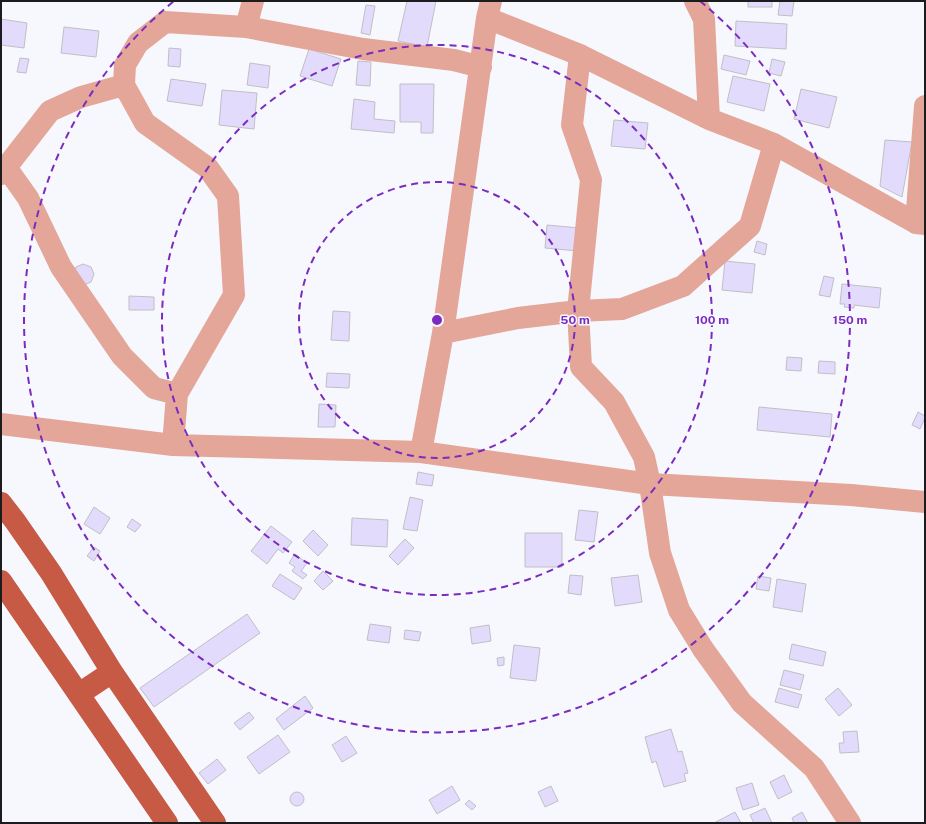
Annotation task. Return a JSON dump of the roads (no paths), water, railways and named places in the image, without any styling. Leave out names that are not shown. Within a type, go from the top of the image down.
[{"type":"main road","points":[[1,503],[52,573],[112,672],[215,823]]},
{"type":"main road","points":[[1,581],[167,823]]},
{"type":"main road","points":[[79,694],[112,672]]},
{"type":"street","points":[[246,27],[253,1]]},
{"type":"street","points":[[695,1],[704,19],[710,119]]},
{"type":"street","points":[[421,452],[443,333],[489,9],[710,119],[774,144],[921,224],[925,106]]},
{"type":"street","points":[[173,445],[177,394],[234,295],[228,196],[208,168],[145,123],[124,85],[125,65],[138,43],[165,22],[246,27],[363,49],[454,60],[481,67]]},
{"type":"street","points":[[580,55],[572,125],[591,180],[578,311],[581,367],[614,402],[644,457],[650,484],[660,553],[679,610],[702,649],[742,702],[814,768],[850,823]]},
{"type":"street","points":[[124,85],[81,97],[50,111],[4,171],[28,198],[61,267],[122,356],[154,388],[177,394]]},
{"type":"street","points":[[443,333],[518,318],[578,311],[622,308],[683,286],[750,226],[774,144]]},
{"type":"street","points":[[1,424],[173,445],[421,452],[650,484],[851,495],[925,502]]}]
